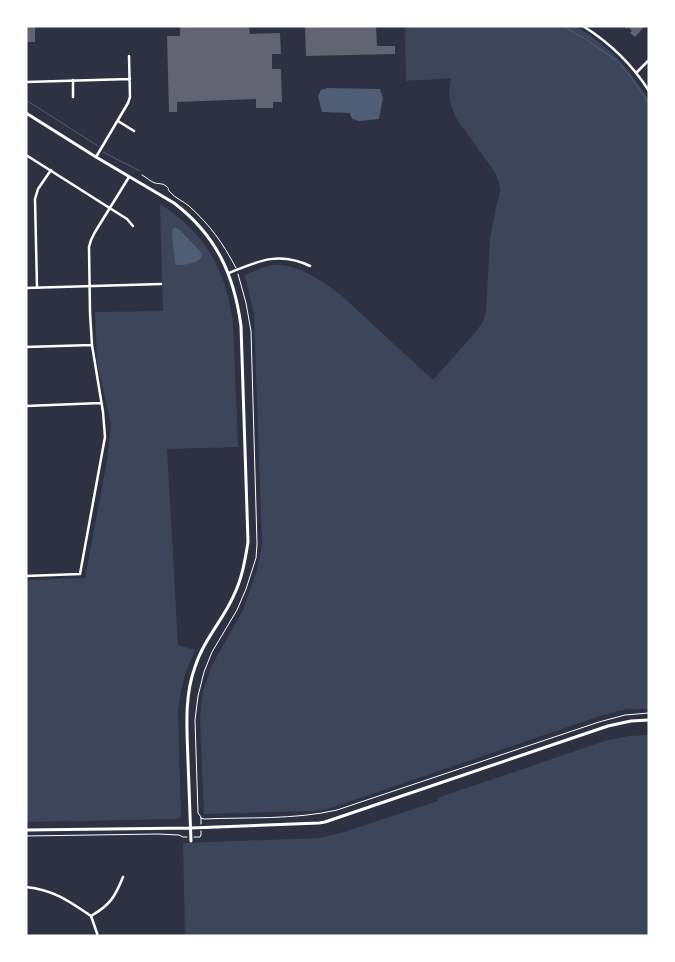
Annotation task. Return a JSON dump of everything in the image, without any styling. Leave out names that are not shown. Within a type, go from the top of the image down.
[{"type":"main road","points":[[26,113],[174,203],[192,218],[212,240],[229,273],[236,293],[241,326],[248,542],[245,562],[237,589],[203,649],[195,666],[190,684],[187,705],[187,729],[191,841]]},
{"type":"main road","points":[[26,830],[191,828],[325,822],[608,726],[631,721],[649,720]]},
{"type":"street","points":[[582,26],[603,40],[621,56],[649,92]]},
{"type":"street","points":[[96,157],[128,103],[130,96],[129,56]]},
{"type":"street","points":[[636,73],[649,60]]},
{"type":"street","points":[[26,82],[130,79]]},
{"type":"street","points":[[73,80],[74,97]]},
{"type":"street","points":[[118,121],[134,132]]},
{"type":"street","points":[[26,155],[127,219],[133,226]]},
{"type":"street","points":[[37,288],[34,199],[38,189],[51,170]]},
{"type":"street","points":[[26,576],[80,574],[103,448],[105,426],[92,345],[89,254],[91,240],[129,177]]},
{"type":"street","points":[[229,273],[262,260],[276,258],[297,261],[310,266]]},
{"type":"street","points":[[26,288],[161,284]]},
{"type":"street","points":[[26,347],[92,345]]},
{"type":"street","points":[[26,406],[102,402]]},
{"type":"street","points":[[91,916],[104,909],[117,892],[123,877]]},
{"type":"street","points":[[26,887],[39,888],[64,897],[91,916],[98,936]]},
{"type":"path","points":[[142,175],[155,183],[165,185],[170,193],[187,204],[215,233],[237,270],[251,331],[256,558],[237,610],[212,652],[204,672],[198,696],[195,720],[199,815],[204,819],[326,813],[346,808],[598,722],[625,715],[649,714]]},
{"type":"path","points":[[26,836],[158,834],[179,835],[183,837]]},
{"type":"path","points":[[198,837],[201,835]]},
{"type":"shaded area","points":[[405,26],[575,26],[598,41],[617,58],[649,100],[649,709],[626,709],[603,715],[328,809],[204,814],[200,723],[204,688],[212,665],[243,610],[257,570],[262,544],[254,315],[245,275],[263,268],[284,265],[311,275],[342,296],[433,380],[474,334],[483,322],[486,312],[490,238],[500,192],[499,182],[494,171],[456,118],[449,95],[451,78],[406,81]]},
{"type":"shaded area","points":[[328,88],[380,89],[383,98],[379,119],[359,121],[352,119],[350,113],[322,112],[318,96],[321,90]]},
{"type":"shaded area","points":[[160,204],[176,215],[201,240],[219,269],[225,285],[233,322],[238,447],[167,449],[178,645],[195,650],[186,671],[178,712],[181,816],[178,819],[26,822],[26,580],[85,578],[107,460],[111,424],[97,363],[95,312],[163,311]]},
{"type":"shaded area","points":[[175,227],[201,252],[202,256],[198,261],[176,265],[172,234]]},
{"type":"shaded area","points":[[649,735],[649,936],[185,936],[183,843],[320,838],[341,833],[438,801],[437,798],[605,741],[628,736]]},
{"type":"building","points":[[26,26],[35,26],[35,42],[26,42]]},
{"type":"building","points":[[180,26],[249,26],[250,34],[280,33],[281,54],[272,54],[272,69],[281,69],[282,102],[273,102],[273,108],[256,108],[256,99],[177,102],[177,112],[169,112],[167,36],[180,36]]},
{"type":"building","points":[[305,26],[376,26],[377,46],[395,46],[395,54],[306,56]]},
{"type":"building","points":[[624,26],[645,26],[635,37],[630,33],[632,31],[628,27],[627,29]]},
{"type":"waterway","points":[[563,26],[604,52]]},
{"type":"waterway","points":[[604,52],[624,68],[649,103]]},
{"type":"waterway","points":[[26,100],[98,146]]},
{"type":"waterway","points":[[103,152],[140,171]]}]
